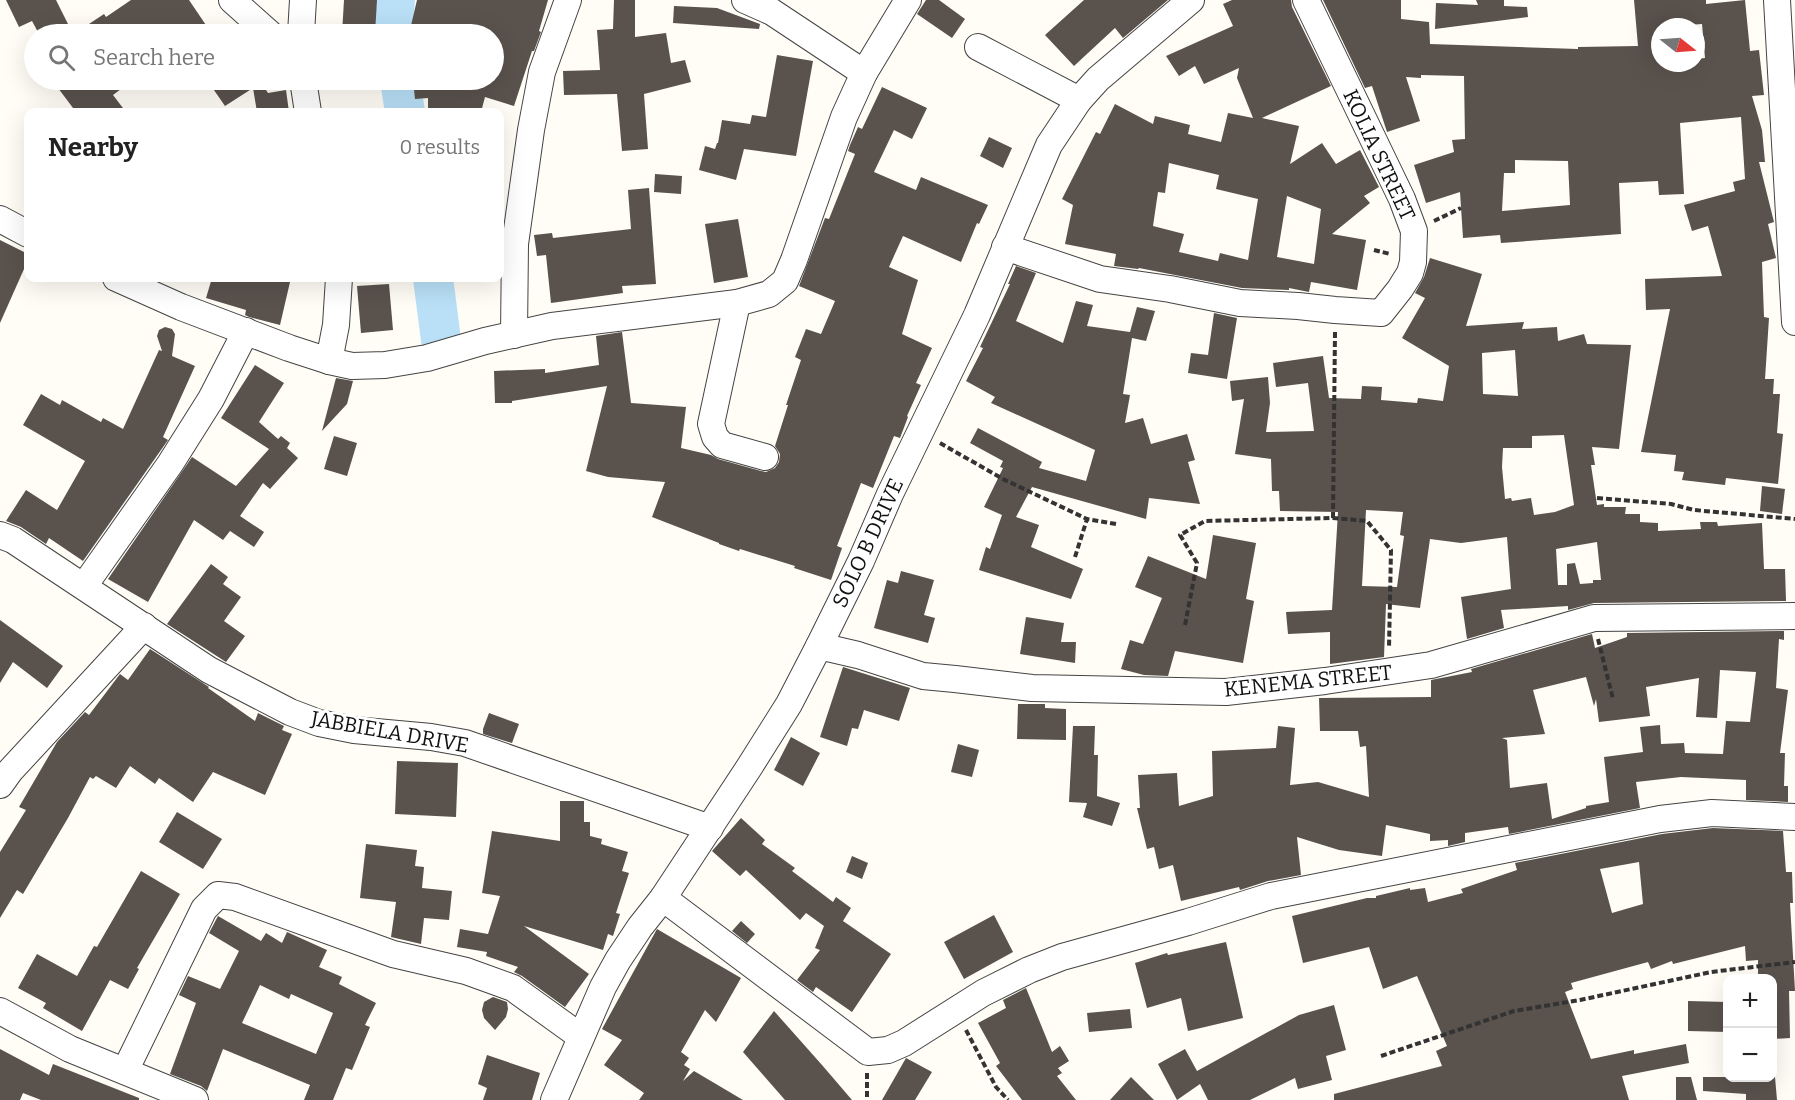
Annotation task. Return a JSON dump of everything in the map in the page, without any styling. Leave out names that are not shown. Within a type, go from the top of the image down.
[{"type":"street","points":[[232,0],[259,24]]},
{"type":"street","points":[[302,24],[303,0]]},
{"type":"street","points":[[513,335],[515,244],[531,130],[542,72],[568,0]]},
{"type":"street","points":[[745,0],[772,12],[864,72]]},
{"type":"street","points":[[125,282],[181,307],[329,361],[352,366],[385,365],[427,358],[552,326],[737,303],[768,294],[785,281],[843,117],[864,72],[908,0]]},
{"type":"street","name":"SOLO B DRIVE","points":[[554,1100],[603,987],[618,960],[710,828],[789,704],[861,561],[890,494],[977,315],[1049,145],[1079,100],[1098,79],[1191,0]]},
{"type":"street","name":"KOLIA STREET","points":[[1005,247],[1100,279],[1170,289],[1240,303],[1381,313],[1410,273],[1413,261],[1414,231],[1402,199],[1305,0]]},
{"type":"street","points":[[1777,0],[1795,322]]},
{"type":"street","points":[[978,47],[1079,100]]},
{"type":"street","points":[[305,90],[307,108]]},
{"type":"street","points":[[0,219],[24,232]]},
{"type":"street","points":[[329,361],[336,325],[339,282]]},
{"type":"street","points":[[737,303],[711,424],[715,437],[722,445],[765,458]]},
{"type":"street","points":[[84,586],[170,464],[205,408],[246,331]]},
{"type":"street","name":"JABBIELA DRIVE","points":[[0,535],[13,540],[209,670],[290,712],[319,723],[354,730],[431,737],[465,743],[710,828]]},
{"type":"street","name":"KENEMA STREET","points":[[819,646],[923,676],[1032,688],[1226,692],[1431,665],[1594,618],[1795,616]]},
{"type":"street","points":[[0,785],[10,771],[144,626]]},
{"type":"street","points":[[663,898],[868,1052],[888,1050],[904,1043],[983,993],[1029,970],[1062,957],[1271,896],[1332,882],[1660,819],[1712,813],[1795,817]]},
{"type":"street","points":[[125,1071],[204,909],[219,895],[235,897],[393,954],[466,972],[513,988],[582,1037]]},
{"type":"street","points":[[0,1011],[69,1049],[195,1100]]},
{"type":"path","points":[[1414,231],[1461,208]]},
{"type":"path","points":[[1333,518],[1335,310]]},
{"type":"path","points":[[921,433],[1003,478],[1087,519],[1116,524]]},
{"type":"path","points":[[1597,498],[1671,504],[1694,510],[1795,519]]},
{"type":"path","points":[[1185,625],[1197,564],[1180,535],[1205,521],[1333,518],[1367,521],[1391,550],[1388,672]]},
{"type":"path","points":[[1075,557],[1087,519]]},
{"type":"path","points":[[1594,618],[1613,699]]},
{"type":"path","points":[[1381,1056],[1514,1011],[1580,1000],[1711,972],[1795,962]]},
{"type":"path","points":[[956,1011],[996,1087],[1008,1100]]},
{"type":"building","points":[[6,0],[56,0],[68,24],[34,24],[32,21],[19,27]]},
{"type":"building","points":[[131,0],[189,0],[205,24],[89,24],[104,14],[106,17]]},
{"type":"building","points":[[344,0],[377,0],[376,24],[343,24]]},
{"type":"building","points":[[417,0],[548,0],[539,31],[541,32],[534,51],[532,51],[514,106],[485,97],[482,108],[428,108],[428,98],[415,99],[414,90],[504,90],[504,24],[411,24]]},
{"type":"building","points":[[614,0],[635,0],[635,37],[666,33],[671,63],[685,60],[691,82],[644,94],[648,149],[622,151],[617,94],[564,95],[563,71],[600,70],[597,30],[613,29]]},
{"type":"building","points":[[926,0],[939,0],[965,19],[952,38],[917,14]]},
{"type":"building","points":[[1084,0],[1168,0],[1123,38],[1115,28],[1074,66],[1045,35]]},
{"type":"building","points":[[1232,0],[1291,0],[1292,7],[1331,86],[1262,118],[1299,126],[1290,164],[1322,143],[1336,164],[1360,150],[1379,187],[1364,196],[1370,203],[1332,234],[1366,240],[1357,290],[1311,282],[1309,292],[1289,288],[1289,290],[1242,288],[1139,268],[1114,266],[1116,254],[1065,244],[1073,205],[1062,199],[1096,132],[1100,134],[1115,104],[1153,124],[1155,116],[1190,125],[1188,134],[1221,142],[1228,113],[1253,118],[1237,78],[1239,68],[1204,84],[1195,66],[1179,76],[1166,56],[1233,26],[1223,4]],"holes":[[[1169,163],[1219,175],[1216,189],[1258,199],[1248,260],[1220,253],[1218,261],[1179,252],[1184,234],[1153,226],[1158,192],[1165,193]],[[1287,196],[1321,209],[1314,264],[1277,257]]]},
{"type":"building","points":[[1323,0],[1401,0],[1401,19],[1429,22],[1430,44],[1578,49],[1578,47],[1638,46],[1634,0],[1706,0],[1706,4],[1745,0],[1750,51],[1759,50],[1764,95],[1752,96],[1762,130],[1765,162],[1759,162],[1774,222],[1768,224],[1776,258],[1762,262],[1764,317],[1769,318],[1765,379],[1774,379],[1773,394],[1780,394],[1777,433],[1783,434],[1778,484],[1726,478],[1725,485],[1682,480],[1684,472],[1674,471],[1676,455],[1641,452],[1670,309],[1646,310],[1645,279],[1722,276],[1708,226],[1692,231],[1684,205],[1735,191],[1733,182],[1745,179],[1741,117],[1680,123],[1684,194],[1659,195],[1658,181],[1619,183],[1621,234],[1501,243],[1500,235],[1463,238],[1460,192],[1426,203],[1414,165],[1454,152],[1452,140],[1465,139],[1464,76],[1406,77],[1420,121],[1387,132],[1372,86],[1365,88]],"holes":[[[1515,160],[1568,161],[1570,205],[1502,211],[1504,173],[1515,173]]]},
{"type":"building","points":[[1476,0],[1504,0],[1504,6],[1527,7],[1528,17],[1435,29],[1436,3],[1478,5]]},
{"type":"building","points":[[674,6],[717,8],[760,24],[759,29],[673,23]]},
{"type":"building","points":[[777,55],[813,61],[796,156],[744,149],[736,180],[699,170],[705,146],[715,149],[718,143],[722,120],[750,124],[752,115],[766,117]]},
{"type":"building","points":[[882,87],[927,108],[912,139],[894,130],[874,172],[916,190],[921,177],[988,205],[979,224],[977,223],[961,262],[903,236],[889,267],[918,280],[902,334],[932,348],[916,383],[921,385],[900,438],[894,436],[873,488],[861,483],[837,546],[842,548],[831,580],[794,568],[795,566],[719,544],[652,517],[665,482],[608,477],[586,471],[607,386],[512,401],[512,403],[495,403],[494,371],[545,369],[545,373],[599,365],[596,336],[622,332],[631,403],[686,407],[681,448],[761,471],[766,472],[775,468],[780,454],[775,446],[801,360],[795,357],[806,329],[821,334],[835,301],[799,286],[825,218],[829,219],[855,154],[848,151],[850,145],[858,127],[862,129]]},
{"type":"building","points":[[60,90],[120,90],[113,95],[123,108],[73,108]]},
{"type":"building","points":[[214,90],[250,90],[225,106]]},
{"type":"building","points":[[253,90],[266,90],[268,93],[286,90],[288,108],[256,108]]},
{"type":"building","points":[[989,137],[1012,148],[1003,168],[980,156]]},
{"type":"building","points":[[655,174],[682,176],[681,194],[654,192]]},
{"type":"building","points":[[649,188],[656,284],[622,286],[623,293],[551,303],[546,255],[537,256],[534,235],[552,233],[553,238],[631,229],[628,190]]},
{"type":"building","points":[[738,219],[748,277],[714,283],[705,224]]},
{"type":"building","points":[[0,240],[24,252],[24,269],[0,323]]},
{"type":"building","points":[[1430,258],[1482,274],[1466,326],[1524,322],[1522,329],[1557,327],[1558,341],[1584,334],[1587,344],[1631,345],[1619,449],[1592,447],[1595,465],[1591,465],[1597,505],[1626,507],[1625,514],[1640,514],[1640,522],[1658,523],[1658,531],[1701,529],[1700,522],[1717,522],[1718,526],[1762,523],[1764,569],[1785,569],[1786,601],[1594,603],[1568,610],[1568,606],[1501,610],[1504,628],[1467,639],[1461,597],[1511,589],[1507,537],[1461,543],[1430,539],[1420,608],[1386,604],[1384,657],[1330,664],[1330,632],[1288,634],[1286,612],[1332,610],[1338,512],[1280,511],[1279,491],[1272,491],[1271,459],[1235,454],[1244,399],[1232,401],[1230,381],[1268,377],[1270,403],[1266,432],[1314,431],[1308,383],[1276,387],[1273,363],[1323,356],[1329,398],[1361,399],[1362,386],[1382,387],[1381,400],[1417,403],[1418,398],[1443,401],[1449,366],[1402,338],[1425,298],[1415,293],[1424,277]],"holes":[[[1515,350],[1518,396],[1483,394],[1482,353]],[[1564,435],[1574,505],[1555,512],[1534,515],[1531,498],[1512,501],[1511,498],[1505,499],[1503,448],[1532,448],[1532,436]],[[1366,510],[1403,512],[1400,535],[1404,536],[1397,587],[1362,586]],[[1597,542],[1601,580],[1580,584],[1575,563],[1567,564],[1567,585],[1558,585],[1556,549]]]},
{"type":"building","points":[[1016,266],[1036,273],[1016,321],[1063,343],[1076,301],[1093,305],[1087,326],[1130,332],[1137,307],[1155,311],[1146,341],[1132,338],[1123,394],[1130,395],[1125,423],[1143,418],[1151,444],[1187,434],[1195,460],[1188,462],[1200,504],[1149,498],[1146,519],[1032,487],[1016,517],[1039,525],[1031,547],[1083,569],[1071,599],[979,570],[986,547],[990,549],[1002,515],[984,507],[1003,468],[1000,467],[1003,461],[970,443],[978,428],[1042,462],[1039,468],[1086,481],[1095,450],[991,403],[995,397],[966,381],[983,348],[980,347],[1010,284],[1008,284]]},
{"type":"building","points":[[211,282],[290,282],[280,325],[249,317],[245,315],[246,310],[206,298]]},
{"type":"building","points":[[389,284],[393,330],[361,333],[357,286]]},
{"type":"building","points":[[1214,313],[1237,318],[1227,379],[1188,373],[1191,353],[1208,355]]},
{"type":"building","points":[[165,327],[172,329],[175,334],[172,356],[195,366],[163,437],[168,440],[83,561],[49,538],[46,544],[21,527],[6,521],[26,490],[57,510],[85,461],[23,425],[41,394],[60,405],[62,400],[101,422],[103,418],[123,429],[159,350],[162,351],[157,336],[159,330]]},
{"type":"building","points":[[255,365],[284,383],[259,422],[278,439],[281,436],[290,443],[287,448],[298,458],[270,489],[263,483],[240,516],[264,532],[254,547],[230,531],[223,540],[194,520],[148,602],[108,579],[192,457],[236,486],[269,449],[221,418]]},
{"type":"building","points":[[336,378],[353,381],[347,404],[322,431]]},
{"type":"building","points":[[334,436],[357,443],[347,476],[324,469]]},
{"type":"building","points":[[1762,486],[1785,489],[1782,514],[1760,511]]},
{"type":"building","points":[[1213,535],[1256,543],[1246,599],[1254,601],[1243,663],[1175,651],[1168,676],[1144,675],[1121,669],[1130,640],[1143,644],[1162,598],[1135,587],[1148,556],[1206,579]]},
{"type":"building","points":[[211,564],[228,577],[223,584],[241,597],[224,621],[245,636],[226,662],[167,624]]},
{"type":"building","points":[[901,571],[934,580],[924,615],[935,618],[928,643],[874,628],[887,580],[898,583]]},
{"type":"building","points":[[1026,617],[1064,623],[1061,642],[1076,642],[1075,663],[1020,654]]},
{"type":"building","points":[[0,620],[63,666],[47,688],[13,662],[0,683]]},
{"type":"building","points":[[1784,631],[1784,640],[1779,639],[1776,688],[1788,690],[1780,753],[1785,753],[1784,786],[1788,786],[1788,802],[1746,800],[1746,780],[1681,777],[1636,782],[1640,808],[1509,834],[1508,827],[1465,833],[1465,842],[1448,846],[1448,840],[1430,841],[1430,834],[1386,825],[1382,856],[1339,850],[1297,837],[1301,875],[1181,901],[1173,865],[1159,869],[1154,847],[1147,849],[1137,808],[1140,808],[1138,775],[1177,773],[1179,806],[1213,796],[1212,751],[1276,748],[1278,726],[1295,728],[1290,785],[1318,782],[1369,797],[1366,746],[1360,747],[1358,731],[1320,731],[1319,698],[1431,697],[1431,680],[1472,672],[1471,669],[1592,634],[1595,648],[1627,637],[1627,633]],"holes":[[[1720,670],[1756,672],[1750,722],[1726,721],[1723,754],[1685,753],[1684,743],[1661,744],[1660,725],[1640,727],[1643,752],[1604,757],[1609,802],[1586,806],[1586,808],[1552,819],[1547,783],[1510,788],[1507,740],[1502,738],[1545,734],[1533,690],[1586,677],[1594,706],[1596,699],[1599,722],[1650,716],[1646,687],[1699,678],[1696,717],[1717,718]]]},
{"type":"building","points":[[150,649],[209,687],[255,721],[258,713],[284,726],[282,730],[292,734],[265,795],[213,772],[193,802],[159,778],[155,784],[130,766],[116,788],[96,776],[93,779],[90,777],[23,894],[17,890],[0,918],[0,852],[26,810],[19,807],[57,742],[85,712],[89,715],[120,674],[128,680]]},
{"type":"building","points":[[843,667],[910,688],[899,721],[864,710],[858,729],[852,728],[847,746],[820,737]]},
{"type":"building","points":[[1018,704],[1045,704],[1045,708],[1066,709],[1066,740],[1017,739]]},
{"type":"building","points":[[489,713],[519,724],[512,743],[483,734]]},
{"type":"building","points":[[1073,726],[1095,726],[1094,755],[1098,755],[1097,796],[1120,803],[1112,826],[1083,817],[1087,803],[1069,802]]},
{"type":"building","points":[[791,737],[820,753],[803,786],[774,770]]},
{"type":"building","points":[[958,744],[979,750],[972,777],[951,772]]},
{"type":"building","points":[[397,761],[458,763],[456,817],[395,814]]},
{"type":"building","points":[[560,801],[584,801],[584,822],[590,822],[590,836],[602,839],[601,844],[628,852],[622,871],[629,873],[616,913],[620,914],[613,936],[608,934],[603,950],[524,926],[589,974],[565,1007],[514,972],[518,967],[486,956],[487,952],[457,947],[460,929],[488,934],[500,896],[482,893],[492,831],[560,841]]},
{"type":"building","points":[[177,812],[222,839],[203,869],[159,842]]},
{"type":"building","points":[[741,818],[765,840],[762,844],[795,868],[792,871],[833,902],[836,897],[851,908],[843,921],[891,954],[852,1012],[816,987],[813,992],[797,980],[820,950],[815,948],[824,926],[806,913],[800,920],[746,870],[740,876],[712,851]]},
{"type":"building","points":[[1713,828],[1783,831],[1786,872],[1792,872],[1793,903],[1790,903],[1795,991],[1789,991],[1790,1038],[1777,1039],[1777,974],[1758,974],[1758,960],[1746,961],[1745,946],[1673,964],[1672,961],[1651,969],[1648,962],[1571,983],[1573,989],[1565,992],[1591,1059],[1634,1050],[1634,1054],[1686,1044],[1689,1063],[1622,1076],[1629,1100],[1334,1100],[1334,1094],[1442,1066],[1436,1051],[1447,1046],[1417,976],[1383,989],[1369,947],[1303,963],[1292,916],[1367,898],[1376,898],[1376,896],[1410,888],[1410,890],[1425,888],[1428,902],[1463,893],[1461,889],[1517,870],[1515,863],[1662,834]],"holes":[[[1639,862],[1643,904],[1612,913],[1600,869]]]},
{"type":"building","points":[[366,844],[417,850],[415,866],[424,867],[422,888],[452,891],[449,920],[424,918],[421,944],[391,937],[396,902],[360,898]]},
{"type":"building","points":[[852,856],[868,863],[862,879],[846,872]]},
{"type":"building","points":[[141,871],[180,894],[137,968],[139,969],[128,989],[110,980],[82,1031],[43,1008],[46,1003],[18,988],[37,954],[77,976],[94,946],[97,947]]},
{"type":"building","points":[[994,915],[1013,952],[964,979],[944,942]]},
{"type":"building","points":[[218,916],[261,941],[266,933],[282,943],[287,932],[327,950],[319,967],[342,977],[339,984],[376,1003],[365,1025],[370,1027],[352,1070],[346,1068],[333,1100],[304,1100],[310,1085],[223,1049],[207,1091],[201,1086],[170,1074],[196,1003],[179,995],[188,976],[220,989],[239,951],[209,933]],"holes":[[[260,985],[289,999],[291,994],[333,1013],[316,1054],[242,1023]]]},
{"type":"building","points":[[741,921],[755,934],[747,943],[732,931]]},
{"type":"building","points":[[657,929],[741,978],[716,1022],[705,1010],[681,1052],[689,1058],[684,1065],[690,1069],[683,1081],[694,1071],[743,1100],[639,1100],[644,1093],[604,1065],[622,1040],[602,1029]]},
{"type":"building","points":[[1226,942],[1243,1018],[1188,1031],[1181,998],[1147,1008],[1135,963],[1167,953],[1168,955]]},
{"type":"building","points":[[1026,988],[1052,1052],[1060,1046],[1069,1061],[1058,1068],[1062,1073],[1057,1076],[1076,1100],[1022,1100],[996,1066],[1000,1063],[978,1023],[1006,1008],[1003,1000]]},
{"type":"building","points":[[493,997],[507,1002],[508,1009],[506,1017],[495,1030],[484,1018],[482,1010],[484,1002]]},
{"type":"building","points":[[1688,1001],[1723,1002],[1723,1032],[1688,1031]]},
{"type":"building","points":[[1334,1005],[1346,1050],[1326,1056],[1332,1080],[1298,1089],[1295,1078],[1250,1100],[1208,1100],[1200,1084],[1177,1100],[1158,1064],[1185,1049],[1197,1071],[1299,1015]]},
{"type":"building","points":[[1130,1009],[1132,1028],[1089,1032],[1087,1013]]},
{"type":"building","points":[[774,1011],[852,1100],[785,1100],[743,1052]]},
{"type":"building","points":[[0,1049],[49,1075],[53,1064],[139,1098],[139,1100],[41,1100],[23,1093],[20,1100],[0,1100]]},
{"type":"building","points":[[487,1055],[540,1073],[532,1100],[483,1100],[487,1088],[478,1084]]},
{"type":"building","points":[[906,1058],[932,1072],[915,1100],[882,1100]]},
{"type":"building","points":[[1131,1077],[1154,1100],[1110,1100]]},
{"type":"building","points":[[1676,1077],[1691,1077],[1697,1100],[1676,1100]]},
{"type":"building","points":[[1703,1077],[1723,1077],[1723,1082],[1775,1082],[1777,1100],[1746,1100],[1746,1094],[1703,1091]]},
{"type":"waterway","points":[[393,24],[395,0]]},
{"type":"waterway","points":[[402,90],[404,108]]},
{"type":"waterway","points":[[434,282],[441,340]]}]
